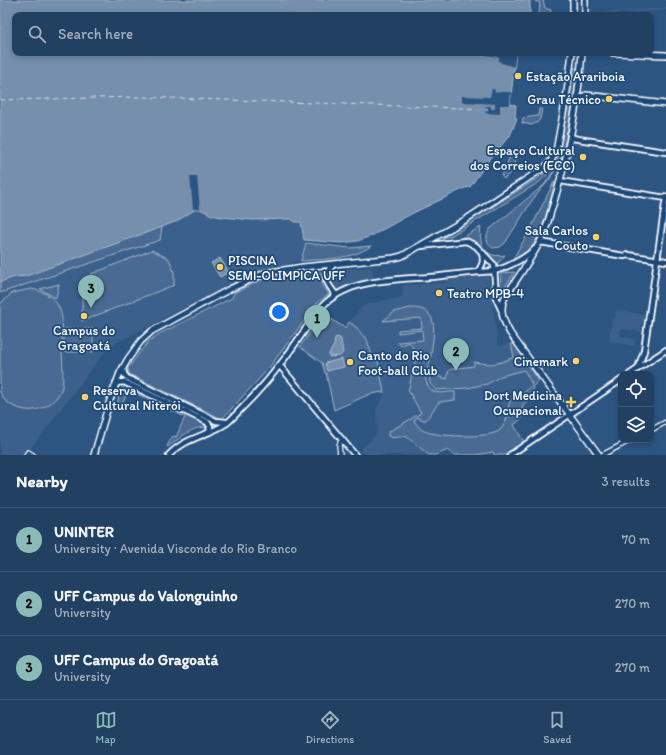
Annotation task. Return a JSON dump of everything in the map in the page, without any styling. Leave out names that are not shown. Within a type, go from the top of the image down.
[{"type":"main road","points":[[573,12],[574,0]]},
{"type":"main road","points":[[585,0],[585,12]]},
{"type":"main road","points":[[654,55],[666,55]]},
{"type":"main road","points":[[94,455],[116,383],[123,368],[141,340],[148,334],[242,283],[272,271],[402,256],[465,220],[545,168],[551,161],[556,151],[572,56]]},
{"type":"main road","points":[[581,56],[576,103],[570,134],[560,181],[545,231],[540,242],[504,299],[501,309],[504,321],[510,333],[599,455]]},
{"type":"main road","points":[[576,103],[580,98],[586,95],[666,104]]},
{"type":"street","points":[[570,134],[573,138],[577,139],[666,152]]},
{"type":"street","points":[[560,181],[666,198],[644,351],[638,368]]},
{"type":"street","points":[[421,246],[466,241],[472,243],[481,250],[492,262],[495,271],[496,298],[501,309]]},
{"type":"street","points":[[540,242],[624,256],[628,255],[666,261]]},
{"type":"street","points":[[169,455],[187,441],[228,422],[280,366],[326,301],[336,295],[356,286],[376,281],[495,271],[520,261],[536,248]]},
{"type":"street","points":[[477,272],[483,262],[481,250]]},
{"type":"street","points":[[333,265],[327,272],[326,279],[328,286],[336,295]]},
{"type":"street","points":[[634,371],[666,350]]},
{"type":"street","points":[[644,351],[647,357],[653,359]]},
{"type":"street","points":[[280,366],[355,455]]},
{"type":"street","points":[[123,368],[125,376],[128,379],[216,421],[228,422]]},
{"type":"street","points":[[116,383],[123,382],[208,422],[210,426],[209,432]]},
{"type":"street","points":[[510,455],[618,382]]},
{"type":"street","points":[[654,428],[666,422]]},
{"type":"street","points":[[340,455],[339,445],[342,439]]},
{"type":"street","points":[[602,455],[625,443]]},
{"type":"street","points":[[26,455],[28,452],[33,455]]},
{"type":"shaded area","points":[[0,0],[530,0],[530,12],[12,12],[12,56],[516,56],[510,104],[516,105],[515,117],[517,118],[510,136],[493,154],[470,187],[411,214],[373,235],[358,241],[342,243],[304,240],[301,222],[295,222],[291,219],[252,220],[222,217],[196,209],[177,221],[162,227],[26,276],[15,277],[0,282]]},
{"type":"shaded area","points":[[543,0],[545,8],[551,10],[550,12],[539,12],[540,3],[535,1]]},
{"type":"shaded area","points":[[666,8],[666,10],[636,12],[606,12]]},
{"type":"shaded area","points":[[574,68],[578,68],[574,98],[561,159],[550,179],[533,199],[505,243],[500,247],[493,248],[487,240],[487,234],[490,229],[544,185],[556,167]]},
{"type":"shaded area","points":[[539,109],[542,109],[540,119],[537,123],[532,125],[522,123],[523,118],[538,116]]},
{"type":"shaded area","points":[[518,148],[512,169],[504,179],[501,175],[506,168],[511,154]]},
{"type":"shaded area","points":[[551,165],[548,173],[538,183],[451,236],[442,238],[535,180],[545,173]]},
{"type":"shaded area","points":[[554,182],[548,209],[538,236],[528,252],[510,264],[531,228]]},
{"type":"shaded area","name":"Campus do Gragoatá","points":[[196,209],[302,222],[304,240],[306,243],[301,261],[294,262],[190,305],[112,345],[106,350],[26,455],[0,455],[0,281]]},
{"type":"shaded area","points":[[162,227],[160,240],[0,293],[0,281]]},
{"type":"shaded area","points":[[481,227],[480,233],[484,249],[492,255],[505,255],[498,263],[496,263],[485,250],[477,244],[461,238]]},
{"type":"shaded area","points":[[306,243],[350,248],[371,246],[363,251],[347,256],[301,261]]},
{"type":"shaded area","points":[[152,250],[169,259],[174,272],[174,285],[82,321],[82,298],[90,287],[91,274]]},
{"type":"shaded area","name":"PISCINA SEMI-OLIMPICA UFF","points":[[220,258],[229,272],[220,277],[211,263]]},
{"type":"shaded area","points":[[372,267],[374,279],[353,283],[336,290],[334,288],[333,270]]},
{"type":"shaded area","points":[[321,272],[323,286],[329,294],[318,302],[269,368],[222,419],[129,374],[128,368],[148,342],[159,334],[232,298],[234,293],[267,277]]},
{"type":"shaded area","points":[[515,272],[500,294],[501,273]]},
{"type":"shaded area","points":[[488,273],[498,346],[511,343],[516,345],[539,381],[532,387],[534,391],[528,396],[523,405],[521,419],[514,425],[524,442],[506,455],[494,455],[493,452],[476,455],[454,455],[448,450],[435,455],[365,455],[360,450],[375,436],[377,429],[376,409],[384,395],[378,361],[374,362],[366,337],[364,337],[356,327],[349,322],[364,305],[402,297],[403,285],[444,283],[445,281],[459,276]]},
{"type":"shaded area","points":[[59,284],[56,298],[40,289]]},
{"type":"shaded area","points":[[31,289],[49,296],[55,301],[60,309],[62,325],[63,378],[62,387],[56,398],[51,403],[40,409],[27,410],[17,408],[8,403],[0,392],[0,304],[12,293]]},
{"type":"shaded area","points":[[410,308],[425,311],[430,315],[432,320],[434,332],[426,376],[427,384],[435,392],[455,392],[455,400],[439,402],[426,420],[417,417],[414,421],[419,427],[428,432],[462,436],[486,435],[500,430],[507,419],[510,401],[514,397],[521,397],[532,384],[524,370],[501,376],[487,384],[467,388],[436,390],[431,385],[430,379],[431,374],[447,379],[448,372],[451,369],[474,366],[474,362],[494,364],[503,362],[514,357],[511,343],[516,345],[539,381],[532,387],[534,391],[523,405],[521,419],[514,425],[524,442],[506,455],[494,455],[493,452],[476,455],[454,455],[448,450],[435,455],[429,455],[407,437],[393,438],[388,436],[388,432],[421,413],[408,390],[412,374],[418,370],[414,362],[420,358],[409,342],[401,346],[398,342],[423,340],[422,330],[398,333],[398,330],[422,328],[421,318],[383,321],[394,312]]},
{"type":"shaded area","points":[[616,310],[644,314],[644,324],[642,324],[641,332],[621,329],[620,336],[635,339],[634,346],[609,341],[612,318],[615,318]]},
{"type":"shaded area","name":"Canto do Rio Foot-ball Club","points":[[323,314],[345,328],[349,322],[356,327],[364,337],[366,337],[374,361],[378,361],[384,392],[370,394],[334,410],[326,373],[322,363],[300,347]]},
{"type":"shaded area","points":[[64,329],[93,329],[93,352],[64,352]]},
{"type":"shaded area","points":[[338,337],[341,339],[343,353],[340,356],[329,357],[334,345],[335,338]]},
{"type":"shaded area","points":[[342,359],[344,367],[327,371],[325,363]]},
{"type":"shaded area","points":[[124,386],[208,424],[209,427],[202,427],[192,430],[168,447],[167,446],[173,436],[176,437],[185,417],[129,390],[119,410],[117,409],[119,393]]},
{"type":"pier","points":[[493,56],[516,56],[514,67],[501,63],[499,61],[499,57]]},
{"type":"pier","points":[[492,89],[494,89],[495,92],[511,92],[510,104],[500,105],[500,114],[485,113],[488,109],[485,106],[491,106],[491,109],[495,109],[495,104],[462,102],[462,96],[490,97]]},
{"type":"pier","points":[[190,176],[197,176],[200,209],[193,209]]},
{"type":"ferry route","points":[[0,100],[141,97],[488,109]]},
{"type":"place","name":"Estação Arariboia","points":[[518,76]]},
{"type":"place","name":"Grau Técnico","points":[[609,99]]},
{"type":"place","name":"Espaço Cultural dos Correios (ECC)","points":[[583,157]]},
{"type":"place","name":"Sala Carlos Couto","points":[[596,237]]},
{"type":"place","name":"PISCINA SEMI-OLIMPICA UFF","points":[[220,267]]},
{"type":"place","name":"Teatro MPB-4","points":[[439,293]]},
{"type":"place","name":"UFF Campus do Gragoatá","points":[[91,308]]},
{"type":"place","name":"Campus do Gragoatá","points":[[84,316]]},
{"type":"place","name":"UNINTER","points":[[317,338]]},
{"type":"place","name":"Cinemark","points":[[576,361]]},
{"type":"place","name":"Canto do Rio Foot-ball Club","points":[[350,362]]},
{"type":"place","name":"UFF Campus do Valonguinho","points":[[456,371]]},
{"type":"place","name":"Reserva Cultural Niterói","points":[[85,397]]},
{"type":"place","name":"Dort Medicina Ocupacional","points":[[571,402]]}]
